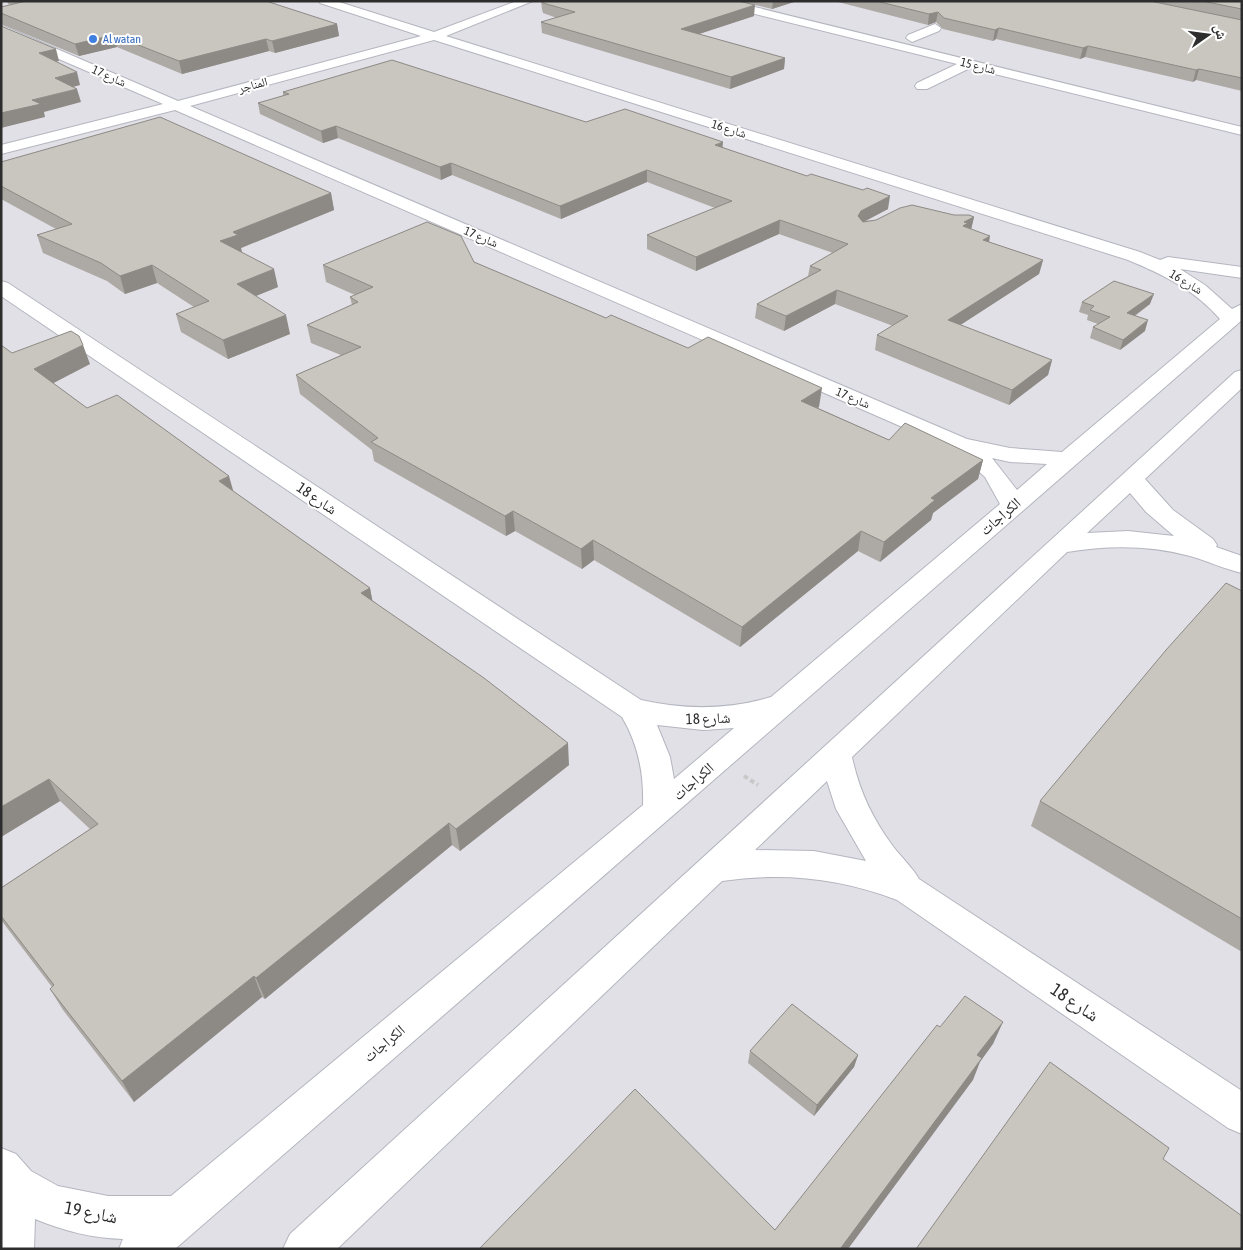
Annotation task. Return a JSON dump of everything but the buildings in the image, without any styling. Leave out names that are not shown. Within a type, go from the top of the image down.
[{"type":"street","name":"شارع 16","points":[[324,1],[1134,256],[1170,271],[1200,289],[1217,304],[1236,314]]},
{"type":"street","name":"شارع 15","points":[[715,1],[1242,131]]},
{"type":"street","name":"شارع 15","points":[[759,1],[1067,74]]},
{"type":"street","name":"المناجر","points":[[1,150],[434,36],[531,4]]},
{"type":"street","points":[[912,38],[935,28]]},
{"type":"street","name":"شارع 17","points":[[1,29],[961,444],[1010,455],[1068,458]]},
{"type":"street","points":[[922,86],[968,64]]},
{"type":"street","points":[[966,221],[998,214]]},
{"type":"street","name":"شارع 16","points":[[1134,256],[1242,273]]},
{"type":"street","name":"شارع 18","points":[[1,287],[632,709],[682,719],[708,720],[760,712],[783,704]]},
{"type":"street","name":"الكراجات","points":[[141,1249],[719,759],[1236,314]]},
{"type":"street","points":[[305,1249],[716,868],[1057,546],[1242,376]]},
{"type":"street","name":"شارع 17","points":[[961,444],[986,463],[1008,494],[1012,505]]},
{"type":"street","points":[[1132,478],[1153,507],[1169,521],[1209,549],[1238,564]]},
{"type":"street","points":[[1057,546],[1102,539],[1153,540],[1207,552],[1238,564]]},
{"type":"street","name":"شارع 18","points":[[632,709],[651,741],[656,759],[660,784],[659,810]]},
{"type":"street","name":"شارع 18","points":[[836,754],[840,780],[850,807],[865,835],[885,863],[909,890]]},
{"type":"street","name":"شارع 18","points":[[716,868],[755,862],[812,863],[853,870],[909,890],[1242,1114]]},
{"type":"street","name":"شارع 19","points":[[5,1175],[36,1198],[68,1211],[102,1218],[140,1220],[179,1216]]},
{"type":"street","name":"شارع 19","points":[[5,1175],[14,1226],[12,1249]]},
{"type":"path","points":[[719,759],[784,803]]},
{"type":"shaded area","points":[[1,1],[1242,1],[1242,1249],[1,1249]]},
{"type":"place","name":"Al watan","points":[[93,39]]}]
